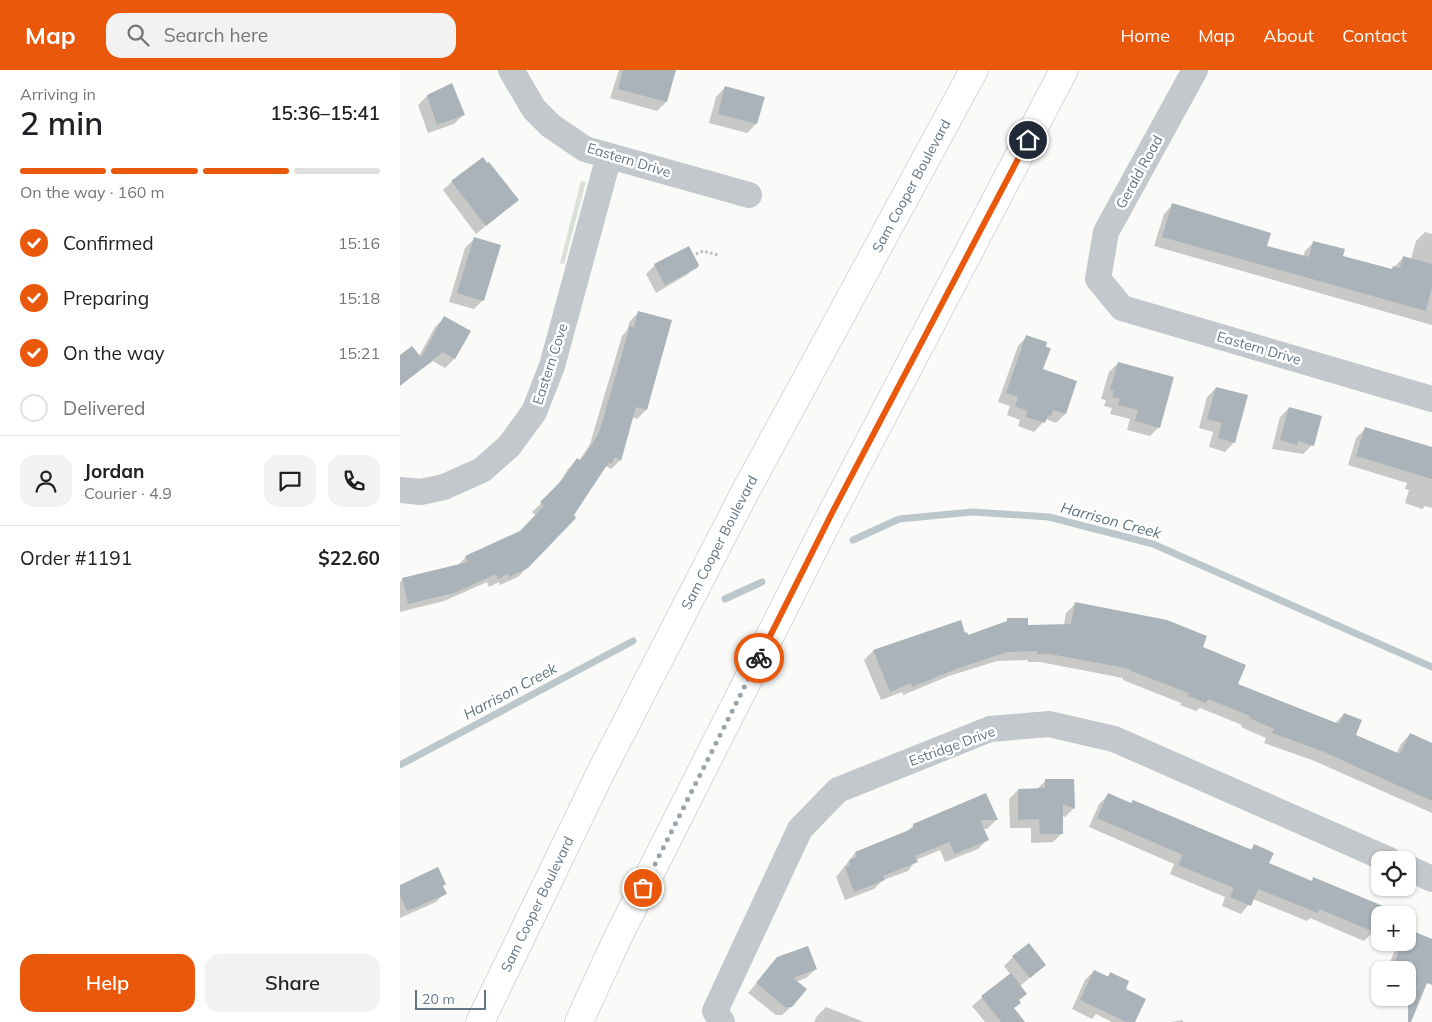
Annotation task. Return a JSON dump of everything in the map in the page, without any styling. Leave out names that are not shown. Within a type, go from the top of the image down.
[{"type":"highway","name":"Sam Cooper Boulevard","points":[[480,1022],[601,772],[744,494],[974,70]]},
{"type":"highway","points":[[578,1022],[625,922],[829,518],[1064,70]]},
{"type":"street","name":"Eastern Drive","points":[[511,70],[534,109],[551,126],[585,149],[749,194]]},
{"type":"street","name":"Gerald Road","points":[[1098,279],[1106,232],[1195,70]]},
{"type":"street","name":"Eastern Cove","points":[[400,490],[421,492],[444,488],[482,470],[514,440],[534,412],[552,366],[609,156]]},
{"type":"street","name":"Eastern Drive","points":[[1098,279],[1122,308],[1432,399]]},
{"type":"street","name":"Estridge Drive","points":[[719,1017],[800,829],[838,790],[990,729],[1049,724],[1114,739],[1371,852]]},
{"type":"street","points":[[1416,872],[1432,879]]},
{"type":"path","points":[[696,254],[703,251],[718,255]]},
{"type":"shaded area","points":[[581,181],[586,182],[564,264],[560,263]]},
{"type":"building","points":[[623,70],[676,70],[667,102],[618,89]]},
{"type":"building","points":[[452,83],[465,115],[437,125],[427,95]]},
{"type":"building","points":[[725,86],[765,97],[757,124],[718,114]]},
{"type":"building","points":[[483,157],[519,200],[486,226],[451,181]]},
{"type":"building","points":[[1172,203],[1271,233],[1267,246],[1309,257],[1313,241],[1345,249],[1343,256],[1392,269],[1393,266],[1400,268],[1403,256],[1432,264],[1432,287],[1426,311],[1162,237]]},
{"type":"building","points":[[474,237],[501,245],[484,301],[457,293]]},
{"type":"building","points":[[689,246],[699,265],[697,268],[665,285],[654,264]]},
{"type":"building","points":[[638,311],[672,320],[647,410],[636,407],[621,461],[615,457],[611,464],[609,462],[574,515],[576,518],[528,568],[509,577],[508,574],[498,579],[496,574],[454,593],[408,604],[402,578],[468,562],[465,556],[520,531],[544,506],[540,502],[562,480],[577,458],[580,460],[585,455],[599,433],[630,326],[634,327]]},
{"type":"building","points":[[444,316],[471,331],[455,359],[443,352],[400,386],[400,355],[412,346],[421,357]]},
{"type":"building","points":[[1026,335],[1047,342],[1046,347],[1051,348],[1043,369],[1077,381],[1066,414],[1053,410],[1051,416],[1048,415],[1045,423],[1026,417],[1028,411],[1015,406],[1018,397],[1006,393]]},
{"type":"building","points":[[1118,362],[1174,377],[1160,428],[1135,421],[1138,410],[1118,405],[1120,399],[1112,397],[1114,391],[1110,390]]},
{"type":"building","points":[[1216,387],[1248,395],[1235,443],[1218,438],[1222,423],[1207,419]]},
{"type":"building","points":[[1289,407],[1322,416],[1314,446],[1298,441],[1297,445],[1280,440]]},
{"type":"building","points":[[1365,427],[1432,447],[1432,479],[1356,456]]},
{"type":"building","points":[[1075,602],[1167,620],[1207,636],[1203,647],[1246,665],[1238,684],[1339,724],[1344,713],[1362,720],[1356,735],[1400,754],[1410,733],[1432,743],[1432,801],[1322,751],[1272,733],[1274,729],[1249,718],[1250,716],[1208,699],[1206,703],[1188,696],[1189,693],[1131,671],[1131,669],[1050,654],[1037,654],[1037,651],[1007,652],[959,668],[912,687],[911,683],[890,692],[873,650],[961,620],[965,633],[967,632],[968,635],[1007,621],[1007,618],[1028,618],[1028,625],[1071,624]]},
{"type":"building","points":[[1045,779],[1074,779],[1075,809],[1063,804],[1063,834],[1040,834],[1039,819],[1018,820],[1018,789],[1045,788]]},
{"type":"building","points":[[986,793],[998,820],[980,820],[989,840],[955,854],[949,842],[915,856],[918,862],[883,876],[885,880],[854,892],[845,867],[850,865],[849,860],[857,857],[855,852],[914,828],[913,824]]},
{"type":"building","points":[[1108,793],[1131,803],[1133,800],[1252,850],[1254,844],[1274,853],[1269,863],[1312,881],[1313,877],[1383,906],[1371,906],[1371,931],[1319,909],[1318,913],[1258,889],[1251,906],[1230,897],[1234,888],[1178,865],[1183,855],[1097,818]]},
{"type":"building","points":[[438,867],[446,884],[443,886],[447,894],[407,911],[400,895],[400,885]]},
{"type":"building","points":[[1416,932],[1432,939],[1432,985],[1427,983],[1411,1022],[1408,1022],[1408,1006],[1416,1006],[1416,961],[1395,961],[1399,951],[1416,951]]},
{"type":"building","points":[[1029,943],[1046,965],[1030,978],[1012,956]]},
{"type":"building","points":[[808,946],[817,969],[793,978],[807,989],[792,1007],[785,1007],[756,983],[777,957]]},
{"type":"building","points":[[1094,970],[1109,977],[1110,972],[1129,981],[1126,989],[1146,999],[1135,1022],[1126,1022],[1080,1000]]},
{"type":"building","points":[[1011,973],[1027,994],[1019,1000],[1021,1003],[1014,1008],[1025,1022],[1001,1022],[981,996]]},
{"type":"waterway","name":"Harrison Creek","points":[[853,540],[899,519],[972,512],[1049,517],[1153,544],[1432,667]]},
{"type":"waterway","name":"Harrison Creek","points":[[725,599],[762,582]]},
{"type":"waterway","name":"Harrison Creek","points":[[400,765],[633,641]]},
{"type":"way so far","points":[[643,888],[759,658]]},
{"type":"route","points":[[759,658],[834,509],[1028,140]]}]
